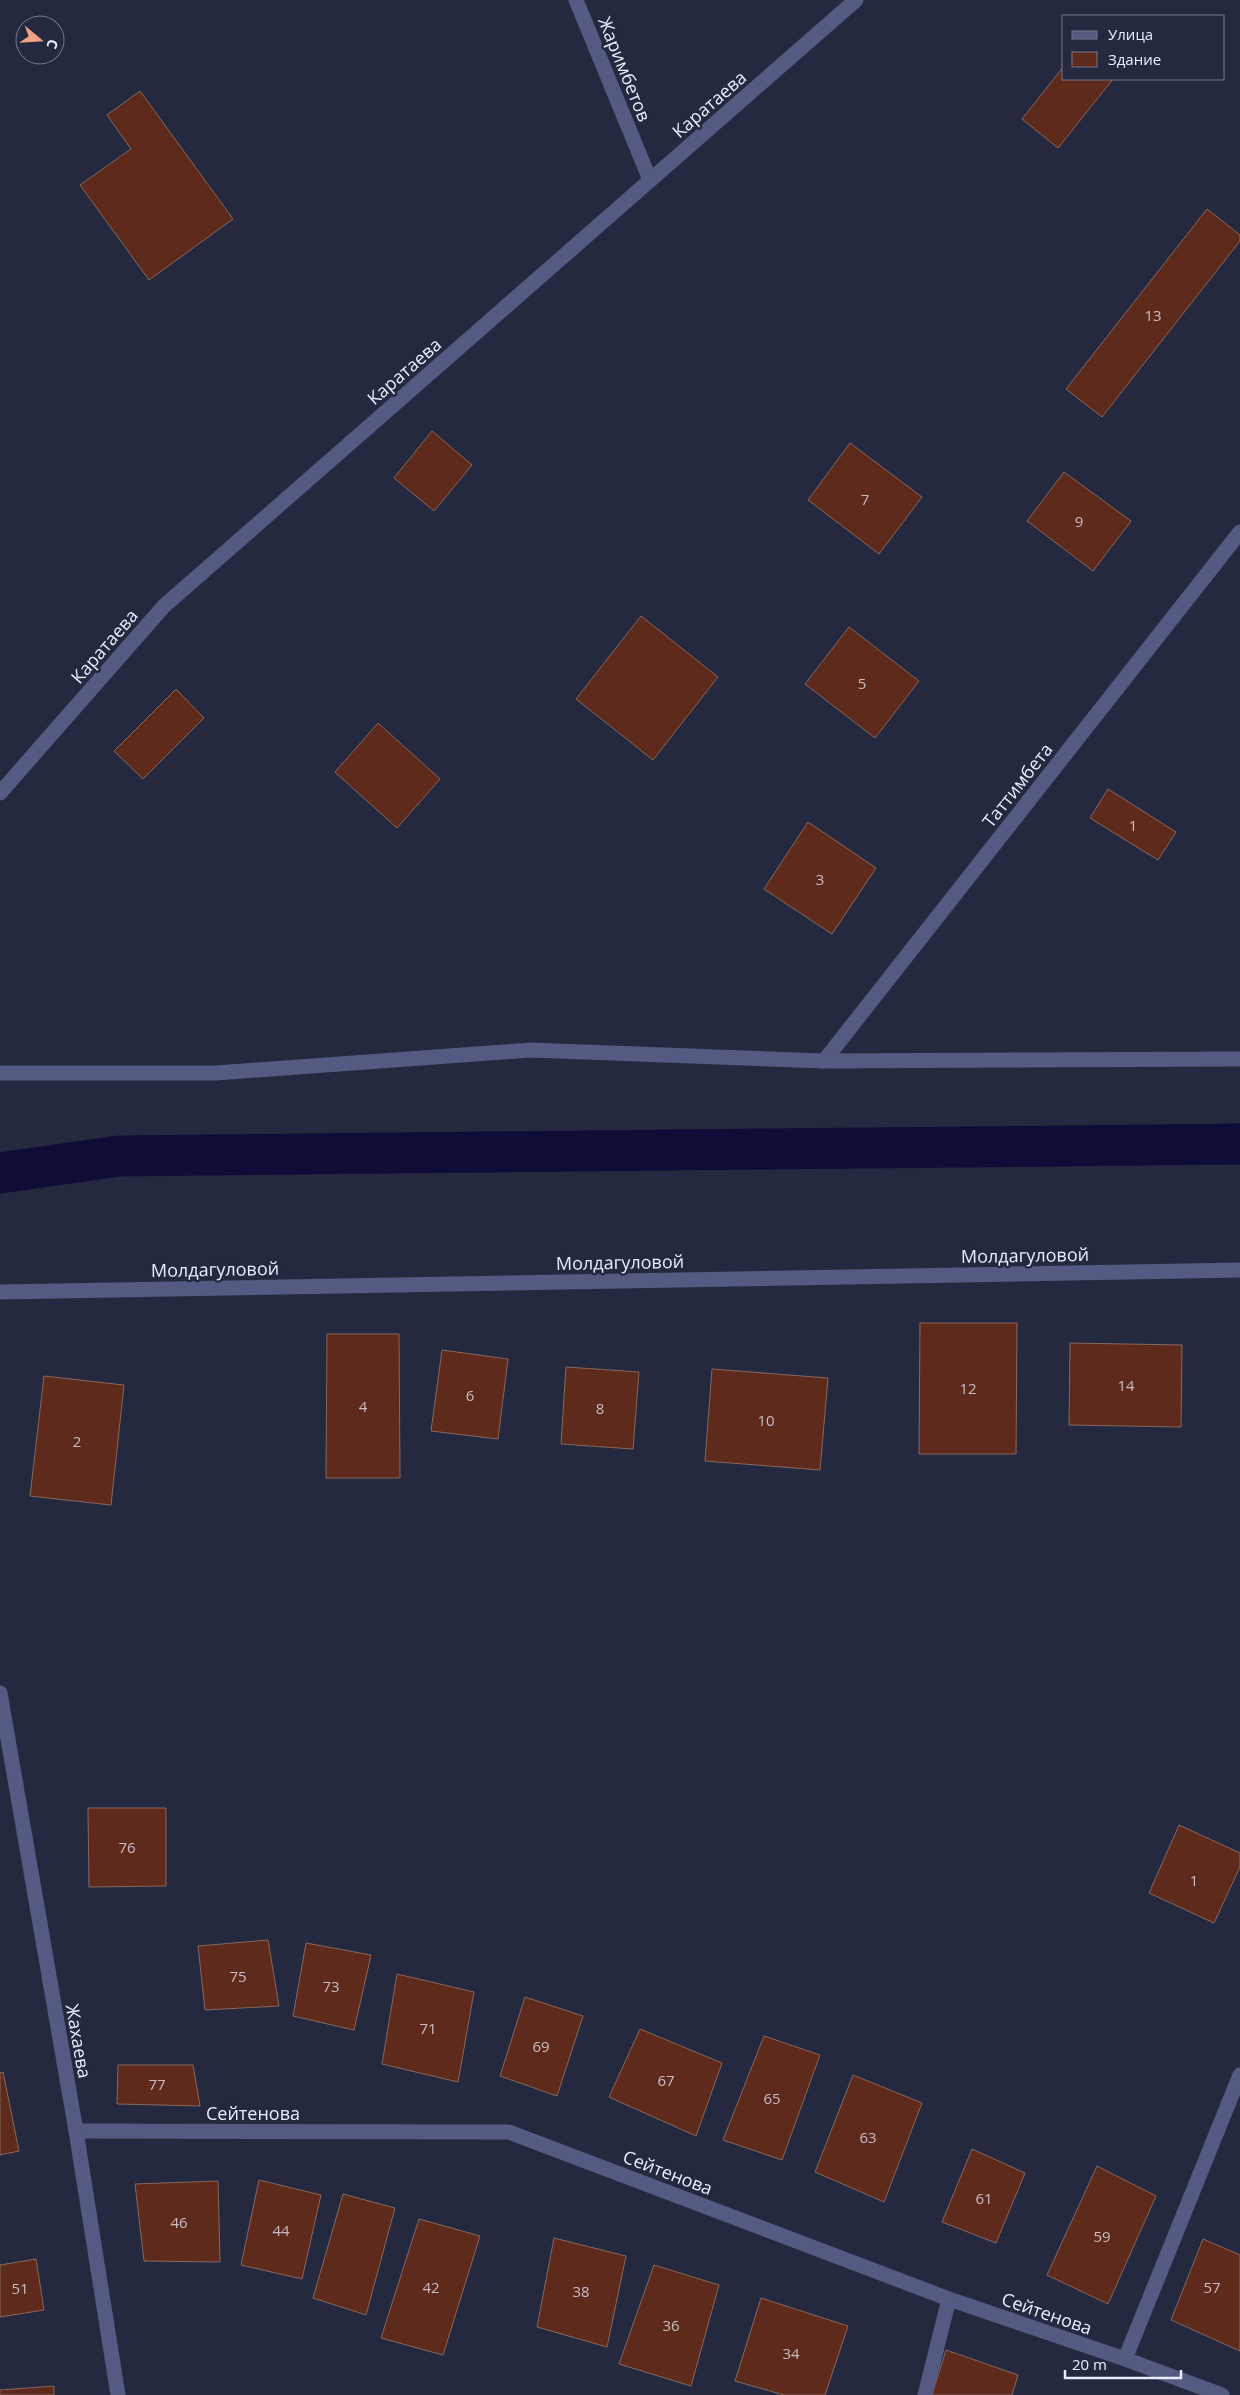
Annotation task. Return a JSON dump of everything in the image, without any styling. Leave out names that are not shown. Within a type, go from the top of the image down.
[{"type":"street","name":"Жаримбетов","points":[[576,0],[650,180]]},
{"type":"street","name":"Каратаева","points":[[0,792],[164,606],[856,0]]},
{"type":"street","name":"Таттимбета","points":[[824,1061],[1240,532]]},
{"type":"street","points":[[0,1073],[216,1073],[531,1050],[824,1061],[1240,1058]]},
{"type":"street","name":"Молдагуловой","points":[[0,1292],[1240,1270]]},
{"type":"street","name":"Жахаева","points":[[0,1693],[76,2131],[118,2395]]},
{"type":"street","points":[[1125,2359],[1240,2075]]},
{"type":"street","name":"Сейтенова","points":[[76,2131],[509,2132],[948,2299],[1125,2359],[1222,2395]]},
{"type":"street","points":[[925,2395],[948,2299]]},
{"type":"building","points":[[1062,69],[1062,80],[1112,80],[1058,148],[1022,119]]},
{"type":"building","points":[[140,91],[233,219],[149,280],[80,185],[131,149],[107,115]]},
{"type":"building","points":[[1207,209],[1240,235],[1240,241],[1102,417],[1066,389]]},
{"type":"building","points":[[432,431],[472,465],[434,511],[394,478]]},
{"type":"building","points":[[850,443],[922,497],[879,554],[808,500]]},
{"type":"building","points":[[1064,472],[1131,521],[1093,571],[1027,521]]},
{"type":"building","points":[[641,616],[718,677],[653,760],[576,699]]},
{"type":"building","points":[[849,627],[919,681],[875,738],[805,684]]},
{"type":"building","points":[[176,689],[204,718],[143,779],[114,751]]},
{"type":"building","points":[[378,723],[440,779],[397,828],[335,772]]},
{"type":"building","points":[[1108,789],[1176,832],[1158,860],[1090,818]]},
{"type":"building","points":[[808,822],[876,868],[832,934],[764,889]]},
{"type":"building","points":[[920,1323],[1017,1323],[1016,1454],[919,1454]]},
{"type":"building","points":[[327,1334],[399,1334],[400,1478],[326,1478]]},
{"type":"building","points":[[1070,1343],[1182,1345],[1181,1427],[1069,1425]]},
{"type":"building","points":[[442,1350],[508,1359],[498,1439],[431,1431]]},
{"type":"building","points":[[566,1367],[639,1372],[633,1449],[561,1444]]},
{"type":"building","points":[[712,1369],[828,1378],[820,1470],[705,1461]]},
{"type":"building","points":[[44,1376],[124,1385],[111,1505],[30,1496]]},
{"type":"building","points":[[88,1808],[166,1808],[166,1886],[89,1887]]},
{"type":"building","points":[[1179,1825],[1240,1853],[1240,1867],[1214,1923],[1149,1893]]},
{"type":"building","points":[[268,1940],[279,2006],[205,2010],[198,1946]]},
{"type":"building","points":[[306,1943],[371,1955],[354,2030],[293,2016]]},
{"type":"building","points":[[397,1974],[474,1992],[458,2082],[382,2064]]},
{"type":"building","points":[[525,1997],[583,2016],[557,2096],[500,2076]]},
{"type":"building","points":[[640,2029],[722,2063],[696,2136],[609,2097]]},
{"type":"building","points":[[764,2036],[820,2055],[782,2160],[723,2140]]},
{"type":"building","points":[[118,2065],[193,2065],[200,2106],[117,2104]]},
{"type":"building","points":[[3,2072],[19,2151],[0,2155],[0,2073]]},
{"type":"building","points":[[853,2075],[922,2103],[884,2202],[815,2172]]},
{"type":"building","points":[[972,2149],[1025,2173],[996,2243],[942,2222]]},
{"type":"building","points":[[1097,2166],[1156,2196],[1108,2304],[1047,2275]]},
{"type":"building","points":[[259,2180],[321,2195],[302,2279],[241,2265]]},
{"type":"building","points":[[218,2181],[220,2262],[144,2261],[135,2184]]},
{"type":"building","points":[[343,2194],[395,2208],[366,2315],[313,2298]]},
{"type":"building","points":[[419,2219],[480,2236],[443,2355],[381,2338]]},
{"type":"building","points":[[554,2238],[626,2256],[607,2347],[537,2327]]},
{"type":"building","points":[[1203,2239],[1240,2255],[1240,2351],[1171,2320]]},
{"type":"building","points":[[36,2259],[44,2310],[0,2317],[0,2265]]},
{"type":"building","points":[[654,2265],[719,2285],[691,2386],[619,2364]]},
{"type":"building","points":[[761,2298],[848,2326],[825,2395],[784,2395],[735,2381]]},
{"type":"building","points":[[946,2350],[1018,2375],[1012,2395],[932,2395]]},
{"type":"building","points":[[54,2386],[54,2395],[0,2395],[0,2390]]},
{"type":"waterway","points":[[0,1173],[119,1156],[1240,1144]]}]
